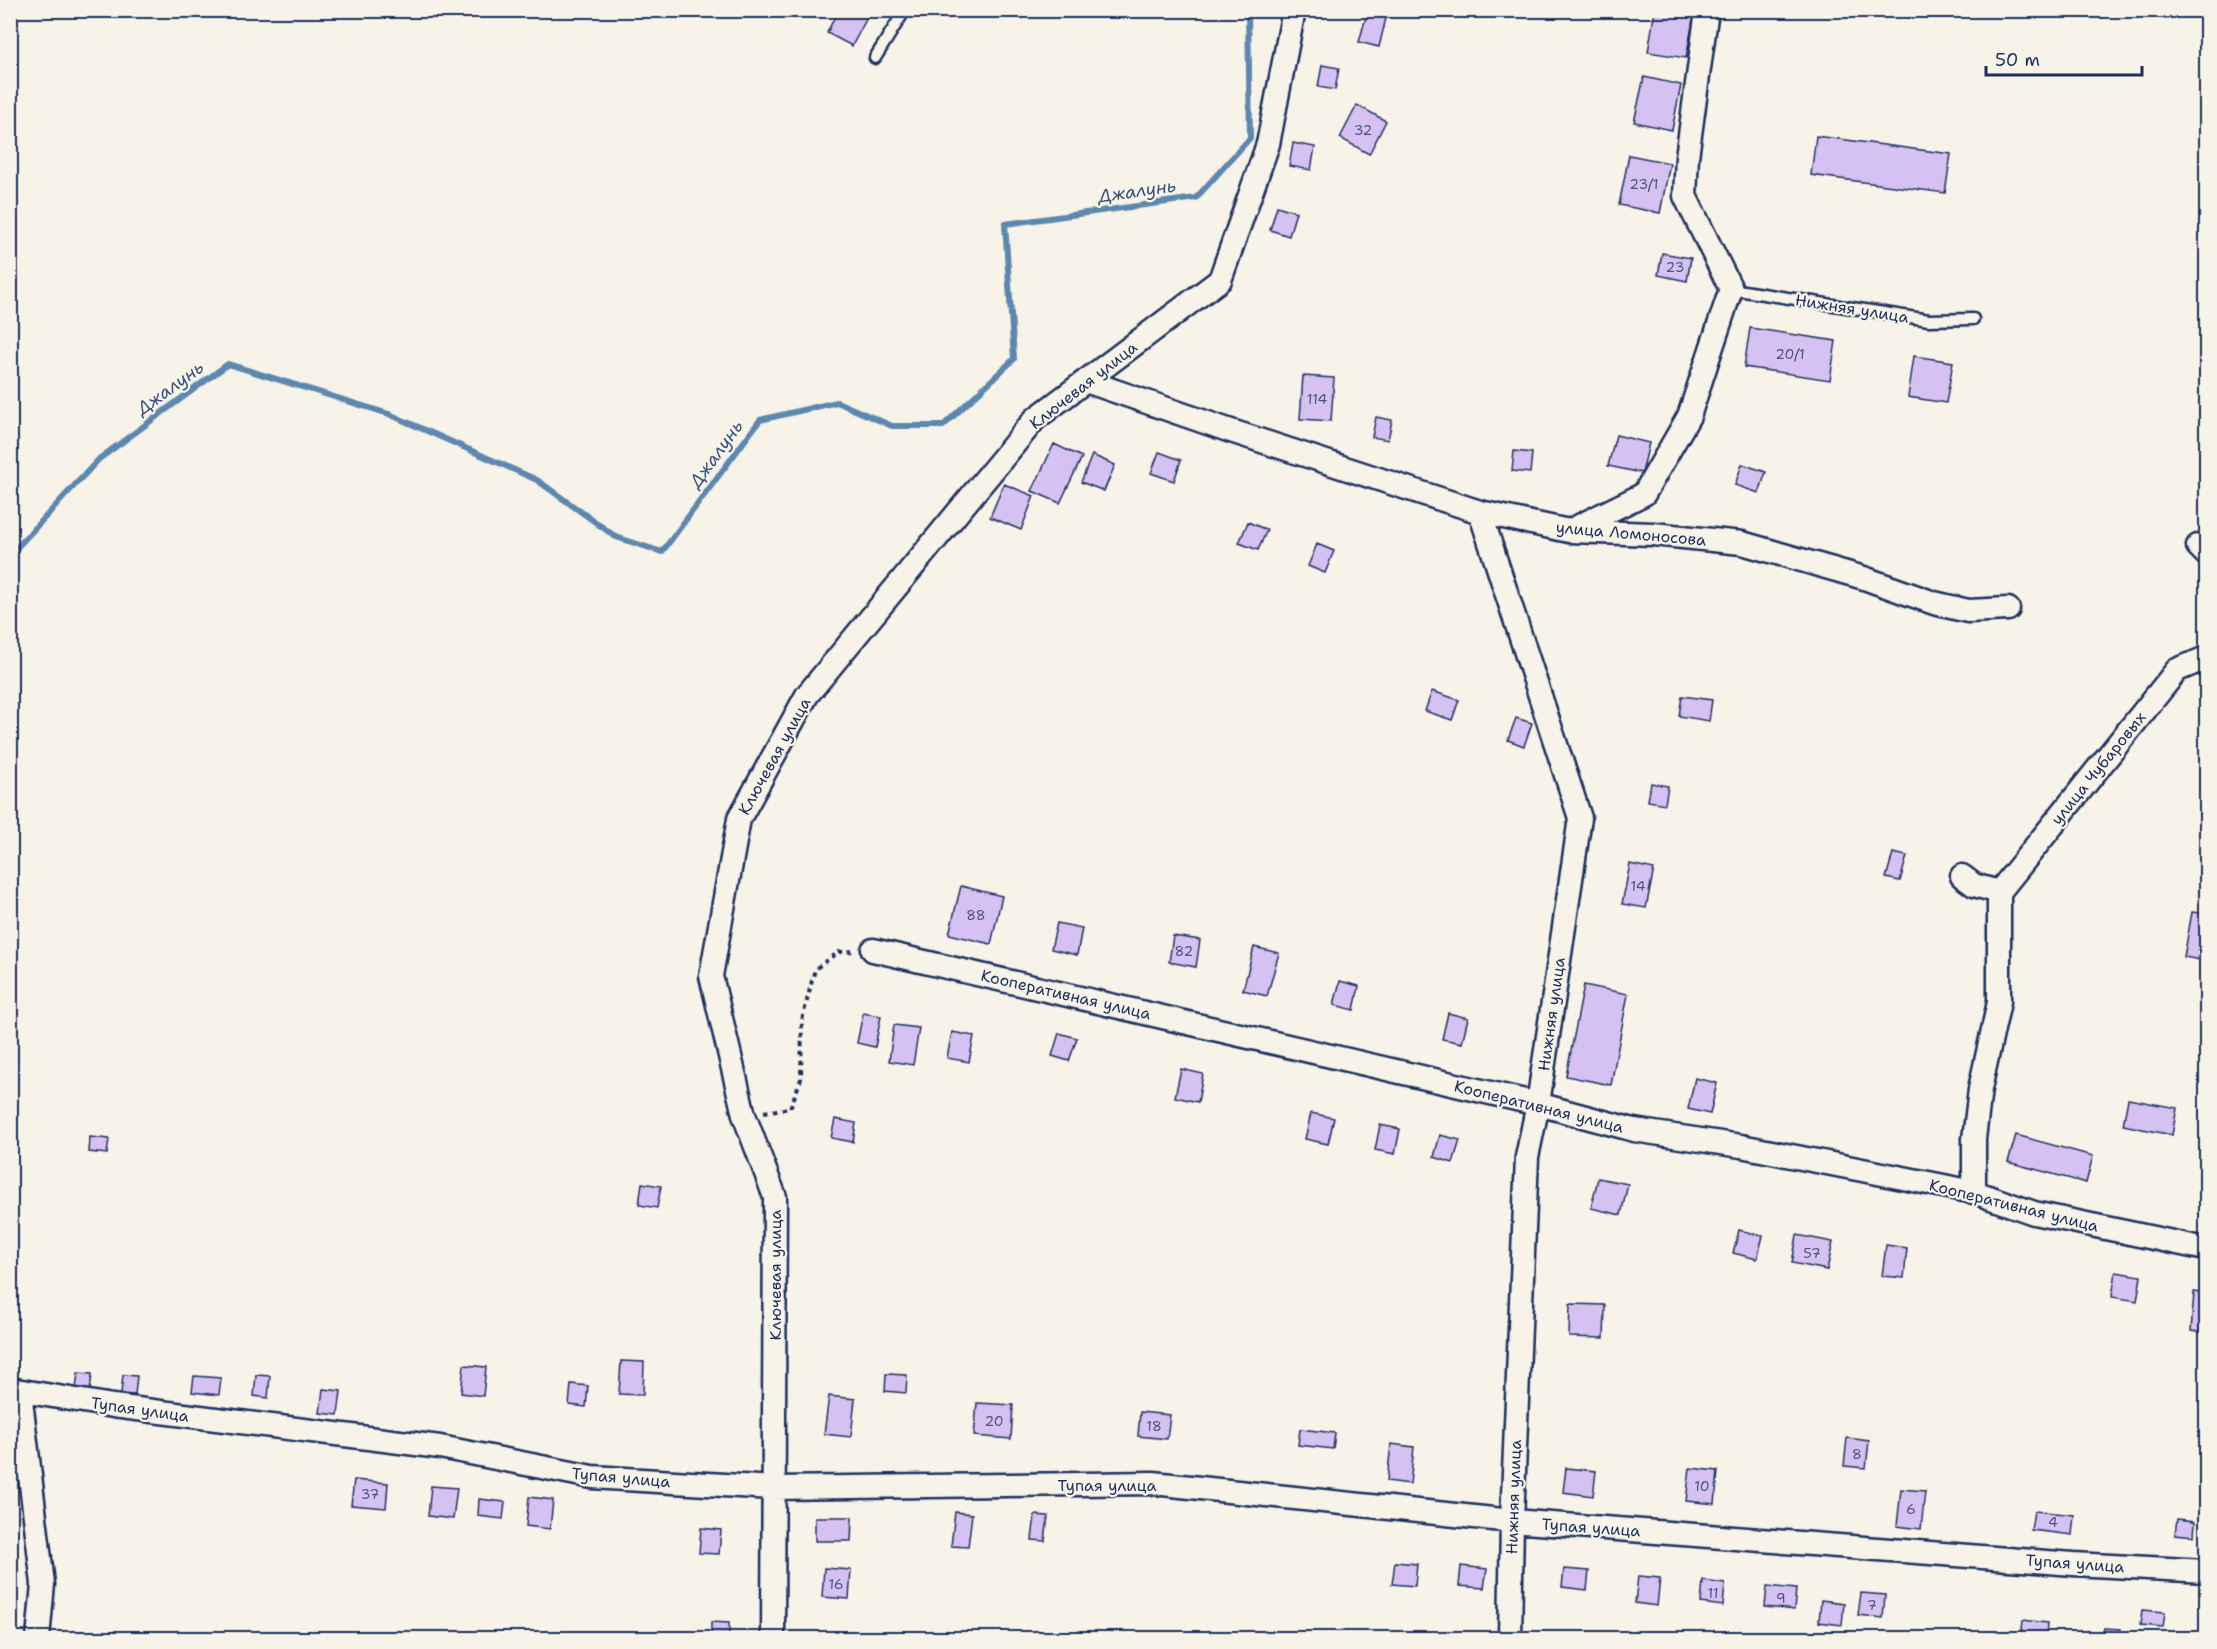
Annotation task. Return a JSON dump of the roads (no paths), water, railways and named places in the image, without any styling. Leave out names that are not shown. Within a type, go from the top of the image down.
[{"type":"street","name":"Ключевая улица","points":[[773,1638],[775,1197],[744,1115],[711,976],[739,819],[807,695],[1035,419],[1220,280],[1268,144],[1294,10]]},
{"type":"street","points":[[1569,531],[1644,495],[1689,416],[1731,289],[1685,196],[1687,158],[1707,10]]},
{"type":"street","name":"улица Ломоносова","points":[[1086,381],[1480,513],[1569,531],[1653,534],[1742,543],[1864,578],[1934,603],[1968,611],[2008,609]]},
{"type":"street","name":"Нижняя улица","points":[[1480,513],[1580,819],[1538,1104],[1527,1157],[1512,1521],[1510,1638]]},
{"type":"street","name":"улица Чубаровых","points":[[1999,892],[2177,670],[2206,658]]},
{"type":"street","points":[[1962,876],[1974,885],[1999,892],[1999,1002],[1980,1089],[1974,1139],[1974,1192]]},
{"type":"street","name":"Кооперативная улица","points":[[873,950],[1538,1104],[1634,1130],[1741,1146],[1974,1192],[2034,1213],[2206,1249]]},
{"type":"street","points":[[15,1391],[43,1584],[38,1638]]},
{"type":"street","name":"Тупая улица","points":[[15,1391],[113,1406],[440,1447],[592,1477],[773,1488],[1154,1483],[1512,1521],[2073,1564],[2206,1571]]},
{"type":"lane","points":[[875,58],[905,10]]},
{"type":"lane","name":"Нижняя улица","points":[[1731,289],[1929,320],[1973,319]]},
{"type":"waterway","name":"Джалунь","points":[[10,555],[99,459],[228,364],[389,414],[537,480],[616,537],[662,552],[760,420],[837,402],[892,426],[943,426],[1014,359],[1005,224],[1196,198],[1250,138],[1248,10]]}]
